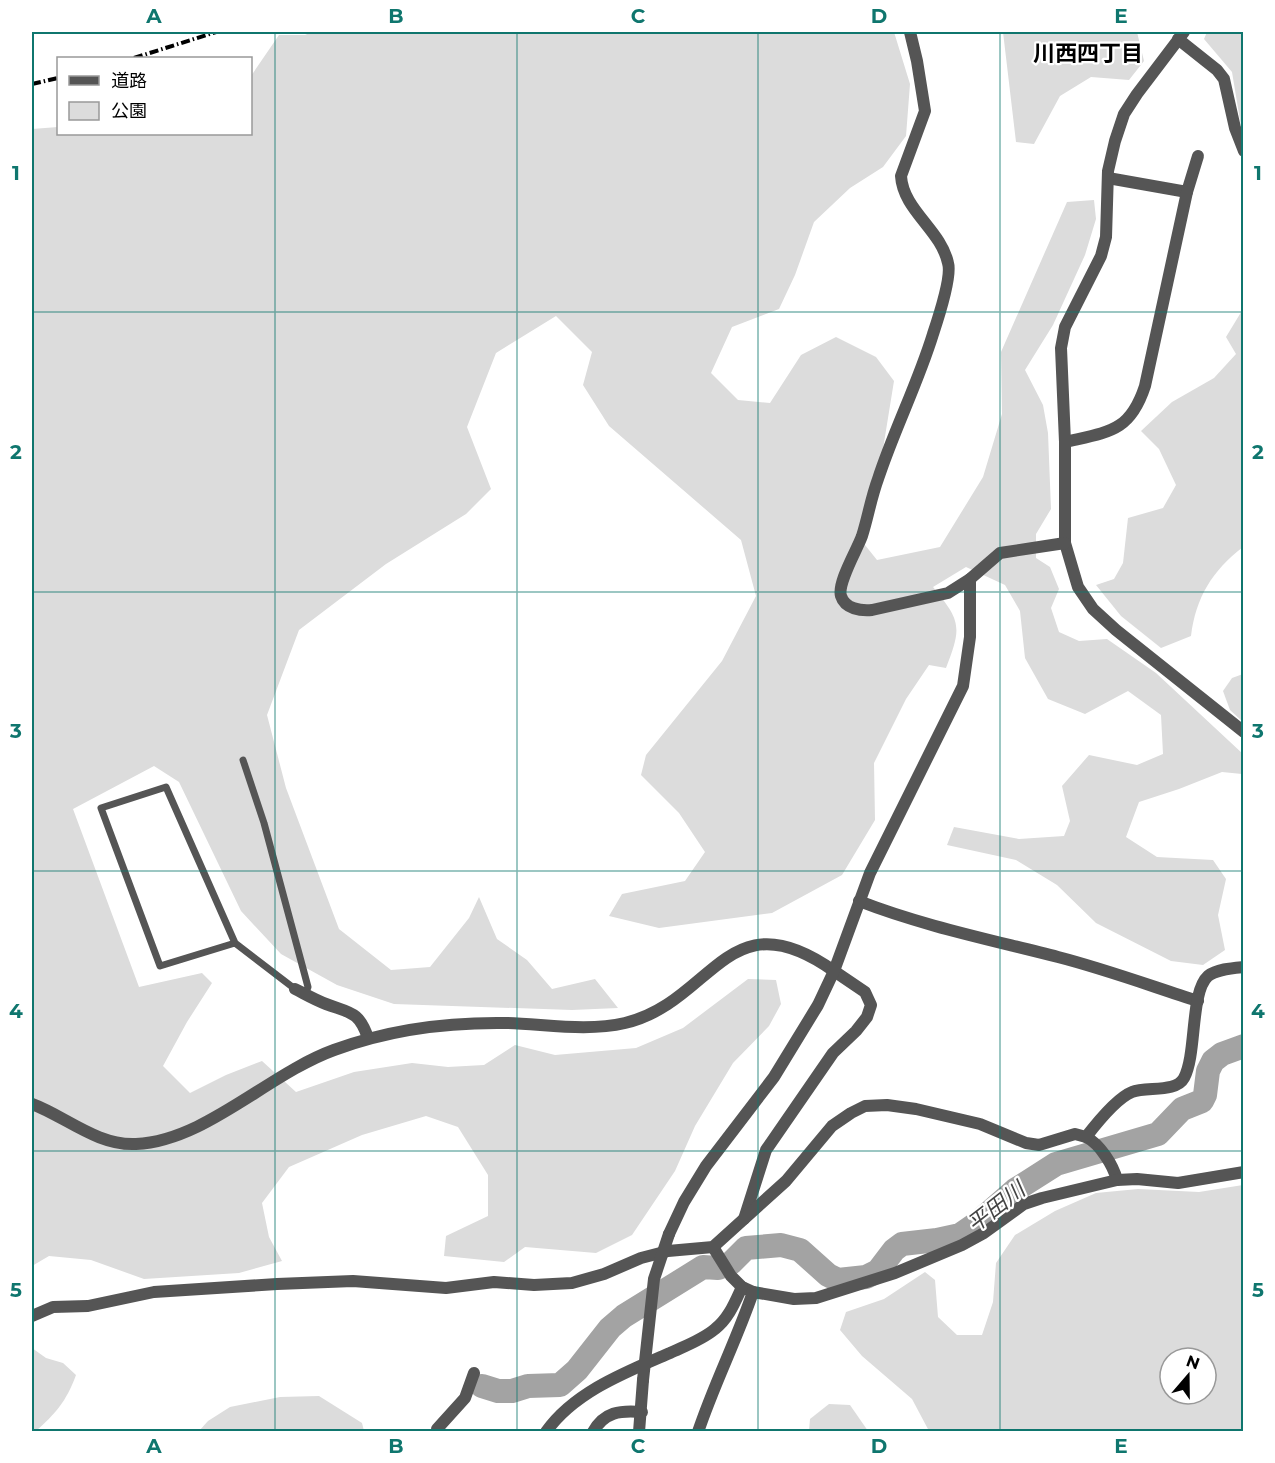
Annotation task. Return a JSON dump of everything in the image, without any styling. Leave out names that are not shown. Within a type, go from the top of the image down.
[{"type":"street","points":[[909,32],[917,61],[925,111],[901,176],[901,184],[904,194],[938,241],[949,265],[933,333],[877,480],[861,538],[841,587],[841,597],[850,607],[861,611],[948,594],[970,579],[1000,553],[1065,543]]},
{"type":"street","points":[[1244,151],[1235,128],[1224,79],[1181,35],[1124,114],[1115,141],[1108,178],[1106,237],[1101,256],[1072,309],[1065,327],[1062,372],[1065,543],[1078,586],[1093,609],[1116,630],[1244,732]]},
{"type":"street","points":[[1065,442],[1120,426],[1139,404],[1187,192],[1198,156]]},
{"type":"street","points":[[1108,178],[1187,192]]},
{"type":"street","points":[[639,1431],[654,1279],[669,1234],[684,1202],[706,1166],[781,1067],[818,1005],[834,971],[870,873],[963,686],[970,637],[970,579]]},
{"type":"street","points":[[859,902],[877,909],[1062,958],[1198,1001]]},
{"type":"street","points":[[32,1104],[49,1110],[82,1130],[105,1139],[134,1144],[156,1142],[190,1131],[298,1065],[368,1038],[419,1027],[457,1023],[588,1026],[624,1023],[648,1015],[676,999],[724,959],[742,948],[761,944],[779,944],[814,956],[865,992],[871,1005],[856,1031],[833,1053],[766,1150],[744,1219]]},
{"type":"street","points":[[1086,1137],[1122,1098],[1131,1092],[1179,1084],[1183,1080],[1190,1060],[1198,1001],[1203,983],[1209,975],[1218,971],[1244,967]]},
{"type":"street","points":[[300,992],[359,1017],[368,1038]]},
{"type":"street","points":[[32,1316],[53,1307],[88,1306],[154,1292],[266,1285],[353,1281],[446,1288],[494,1282],[534,1285],[572,1283],[604,1274],[641,1258],[668,1251],[713,1246],[786,1181],[832,1126],[865,1106],[887,1105],[916,1109],[980,1124],[1026,1143],[1039,1145],[1075,1134],[1086,1137],[1093,1140],[1107,1159],[1117,1180]]},
{"type":"street","points":[[713,1246],[731,1276],[748,1289],[794,1299],[816,1298],[895,1273],[962,1245],[984,1233],[1024,1204],[1042,1198],[1117,1180],[1137,1179],[1178,1183],[1244,1172]]},
{"type":"street","points":[[546,1431],[592,1389],[694,1342],[715,1329],[748,1289]]},
{"type":"street","points":[[698,1431],[737,1337],[748,1289]]},
{"type":"street","points":[[437,1430],[465,1398],[474,1373]]},
{"type":"street","points":[[593,1431],[599,1421],[611,1414],[625,1410],[642,1412]]},
{"type":"lane","points":[[235,943],[160,966],[101,808],[166,787],[235,943],[300,992],[308,987],[264,823],[243,760]]},
{"type":"green space","points":[[312,32],[894,32],[910,84],[906,136],[883,167],[850,188],[814,222],[795,275],[779,309],[732,327],[711,373],[738,400],[770,403],[801,355],[836,337],[876,357],[894,381],[882,455],[857,535],[877,560],[940,547],[983,477],[1002,414],[1001,352],[1067,202],[1094,200],[1096,219],[1085,255],[1053,325],[1025,370],[1043,405],[1048,433],[1051,509],[1036,534],[1036,558],[1050,567],[1059,589],[1051,608],[1059,632],[1079,641],[1107,639],[1156,673],[1243,754],[1243,778],[1242,774],[1222,772],[1139,802],[1126,837],[1157,857],[1213,860],[1226,879],[1218,915],[1225,950],[1203,965],[1171,961],[1096,923],[1057,885],[1016,860],[947,845],[954,827],[1019,839],[1064,836],[1070,821],[1062,786],[1089,755],[1137,765],[1163,754],[1161,715],[1128,691],[1085,714],[1048,699],[1025,658],[1020,611],[1005,585],[966,567],[933,587],[954,617],[955,643],[946,668],[929,665],[906,699],[874,763],[875,820],[842,875],[772,913],[659,928],[609,916],[622,894],[685,881],[705,852],[679,813],[641,775],[646,755],[722,661],[756,596],[741,540],[609,426],[583,385],[592,352],[556,316],[496,353],[467,427],[491,489],[466,514],[386,564],[299,630],[267,715],[286,788],[339,929],[391,970],[430,967],[469,918],[479,897],[497,939],[527,960],[552,989],[595,979],[618,1008],[572,1010],[394,1004],[337,985],[281,954],[241,911],[179,782],[154,766],[73,809],[139,987],[202,973],[212,983],[163,1066],[190,1093],[226,1075],[262,1061],[296,1092],[354,1072],[412,1063],[448,1067],[484,1065],[515,1045],[555,1055],[636,1048],[683,1028],[748,979],[776,980],[781,1004],[769,1026],[733,1063],[695,1126],[675,1171],[632,1235],[596,1253],[525,1247],[504,1262],[444,1256],[446,1236],[488,1216],[488,1175],[458,1127],[426,1116],[362,1135],[289,1167],[262,1203],[269,1237],[282,1261],[239,1273],[144,1279],[91,1260],[49,1256],[32,1266],[32,129],[57,127],[57,135],[252,135],[252,75],[279,35],[305,35]]},
{"type":"green space","points":[[1003,32],[1137,32],[1144,61],[1129,80],[1091,77],[1060,96],[1034,144],[1016,142]]},
{"type":"green space","points":[[1207,32],[1243,32],[1243,138],[1232,72],[1204,39]]},
{"type":"green space","points":[[1243,309],[1243,547],[1222,566],[1207,586],[1197,609],[1191,636],[1161,648],[1121,616],[1096,585],[1114,579],[1123,563],[1128,518],[1163,508],[1176,485],[1159,449],[1141,431],[1172,402],[1214,378],[1236,354],[1226,337]]},
{"type":"green space","points":[[1244,674],[1243,722],[1230,710],[1223,691],[1232,678]]},
{"type":"green space","points":[[1243,1185],[1243,1431],[929,1431],[912,1399],[862,1356],[840,1330],[846,1312],[884,1299],[925,1272],[935,1280],[938,1317],[957,1335],[982,1335],[993,1302],[996,1263],[1015,1235],[1055,1211],[1096,1193],[1138,1189],[1199,1192]]},
{"type":"green space","points":[[32,1348],[46,1358],[63,1363],[76,1375],[60,1406],[35,1432],[32,1431]]},
{"type":"green space","points":[[319,1396],[362,1423],[364,1431],[199,1431],[208,1421],[230,1407],[280,1397]]},
{"type":"green space","points":[[829,1404],[850,1405],[868,1431],[809,1431],[810,1419]]},
{"type":"waterway","name":"平田川","points":[[482,1386],[498,1391],[512,1391],[528,1386],[560,1385],[577,1370],[610,1328],[624,1316],[703,1267],[718,1268],[731,1263],[746,1248],[781,1245],[800,1250],[828,1275],[838,1280],[866,1277],[878,1271],[894,1250],[902,1244],[960,1235],[1015,1190],[1056,1164],[1158,1134],[1182,1109],[1202,1101],[1208,1071],[1213,1061],[1222,1054],[1244,1046]]},
{"type":"railway","points":[[137,57],[216,32]]},
{"type":"railway","points":[[32,84],[57,78]]},
{"type":"district","name":"川西四丁目","points":[[1088,53]]}]
